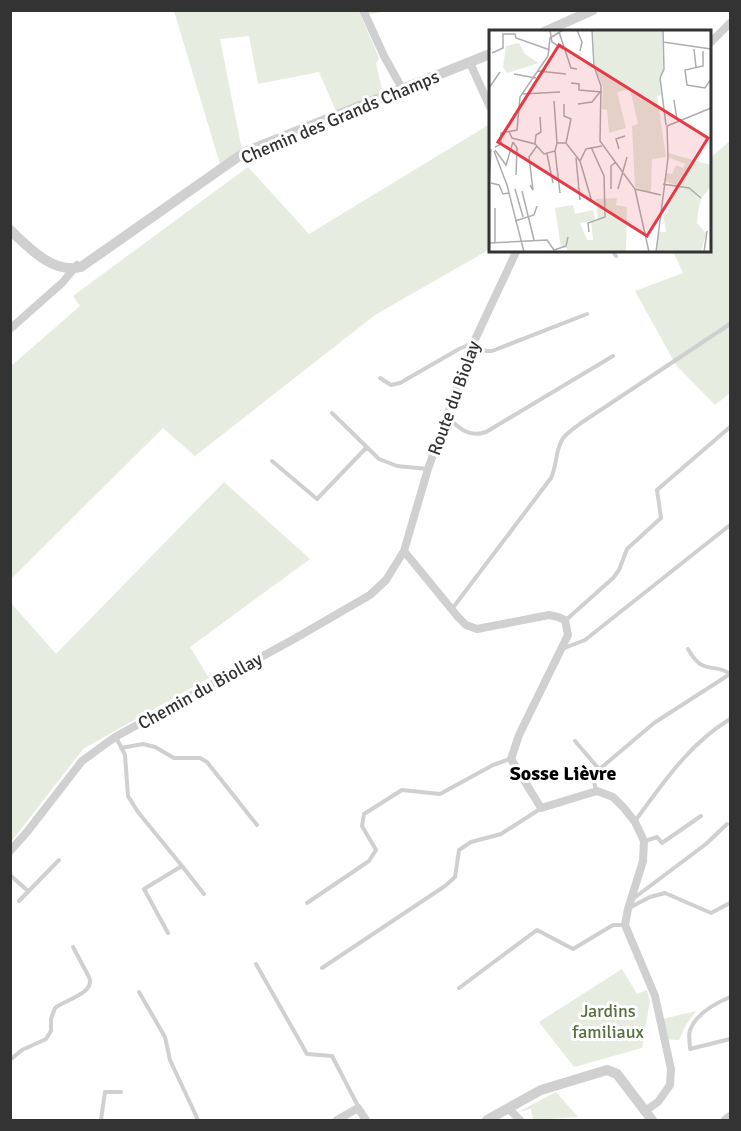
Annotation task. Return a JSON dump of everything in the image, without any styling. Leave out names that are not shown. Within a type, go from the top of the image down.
[{"type":"street","points":[[363,10],[403,90]]},
{"type":"street","points":[[549,30],[591,12]]},
{"type":"street","points":[[711,42],[730,23]]},
{"type":"street","name":"Chemin des Grands Champs","points":[[74,267],[90,263],[245,152],[489,54]]},
{"type":"street","points":[[470,63],[489,105]]},
{"type":"street","points":[[10,329],[62,283],[74,267],[51,262],[38,255],[11,231]]},
{"type":"street","name":"Route du Biolay","points":[[405,551],[428,469],[473,344],[516,252]]},
{"type":"street","points":[[405,551],[452,610],[466,624],[477,629],[549,615],[565,620],[567,635],[519,735],[511,759],[540,808],[597,790],[613,796],[634,822],[644,841],[644,861],[629,904],[626,926],[646,972],[658,1008],[671,1069],[670,1085],[658,1102],[645,1111]]},
{"type":"street","name":"Chemin du Biollay","points":[[10,850],[27,832],[82,761],[115,737],[370,595],[387,579],[405,551]]},
{"type":"street","points":[[488,1120],[541,1090],[607,1070],[617,1074],[652,1120]]},
{"type":"street","points":[[337,1120],[358,1108],[366,1120]]},
{"type":"street","points":[[508,1108],[520,1120]]},
{"type":"street","points":[[726,1120],[730,1117]]},
{"type":"lane","points":[[613,252],[616,256]]},
{"type":"lane","points":[[380,378],[391,385],[400,383],[459,349],[473,344],[486,351],[492,351],[588,314]]},
{"type":"lane","points":[[452,610],[551,478],[556,467],[557,453],[562,438],[730,324]]},
{"type":"lane","points":[[447,416],[466,432],[474,435],[486,432],[613,356]]},
{"type":"lane","points":[[332,413],[379,459],[397,466],[428,469]]},
{"type":"lane","points":[[565,620],[614,578],[627,549],[661,518],[657,490],[730,427]]},
{"type":"lane","points":[[272,461],[317,499],[367,447]]},
{"type":"lane","points":[[561,650],[585,640],[730,525]]},
{"type":"lane","points":[[597,790],[593,778],[599,769],[654,723],[730,674],[720,668],[703,666],[688,650]]},
{"type":"lane","points":[[634,822],[664,780],[699,741],[730,719]]},
{"type":"lane","points":[[115,737],[125,755],[128,796],[138,812],[204,894]]},
{"type":"lane","points":[[575,741],[599,769]]},
{"type":"lane","points":[[121,748],[142,744],[155,747],[174,758],[200,758],[207,762],[256,825]]},
{"type":"lane","points":[[307,903],[369,861],[375,850],[363,826],[364,814],[402,790],[440,794],[493,765],[511,759]]},
{"type":"lane","points":[[322,968],[445,886],[455,877],[459,850],[471,842],[501,834],[540,808]]},
{"type":"lane","points":[[644,841],[657,837],[662,843],[701,816]]},
{"type":"lane","points":[[629,904],[706,844],[727,824]]},
{"type":"lane","points":[[19,900],[59,860]]},
{"type":"lane","points":[[168,933],[144,889],[182,866]]},
{"type":"lane","points":[[10,875],[28,891]]},
{"type":"lane","points":[[629,904],[665,893],[711,913],[730,903]]},
{"type":"lane","points":[[459,988],[537,930],[573,950],[613,925],[626,926]]},
{"type":"lane","points":[[10,1060],[22,1050],[46,1039],[51,1031],[51,1019],[55,1008],[90,986],[91,981],[73,947]]},
{"type":"lane","points":[[256,964],[307,1054],[332,1056],[358,1108]]},
{"type":"lane","points":[[139,992],[165,1037],[170,1060],[198,1120]]},
{"type":"lane","points":[[730,997],[708,1009],[697,1020],[690,1031],[690,1049],[730,1039]]},
{"type":"lane","points":[[101,1120],[105,1092],[121,1092]]},
{"type":"green space","points":[[174,11],[387,11],[361,16],[379,58],[376,64],[383,93],[336,111],[319,72],[258,84],[249,36],[220,39],[242,150],[220,164]]},
{"type":"green space","points":[[489,125],[489,250],[375,315],[195,456],[163,428],[11,579],[11,366],[80,306],[73,296],[248,167],[309,234]]},
{"type":"green space","points":[[730,141],[730,393],[715,405],[676,365],[635,291],[683,273],[673,252],[711,252],[711,157]]},
{"type":"green space","points":[[224,482],[310,559],[190,647],[209,678],[83,749],[11,842],[11,603],[56,654]]},
{"type":"green space","name":"Jardins familiaux","points":[[622,969],[637,994],[647,990],[650,1001],[642,1048],[574,1067],[539,1022]]},
{"type":"green space","points":[[696,1011],[679,1040],[661,1039],[658,1020]]},
{"type":"green space","points":[[556,1092],[578,1117],[533,1120],[531,1109],[518,1112]]},
{"type":"district","name":"Sosse Lièvre","points":[[563,773]]}]
